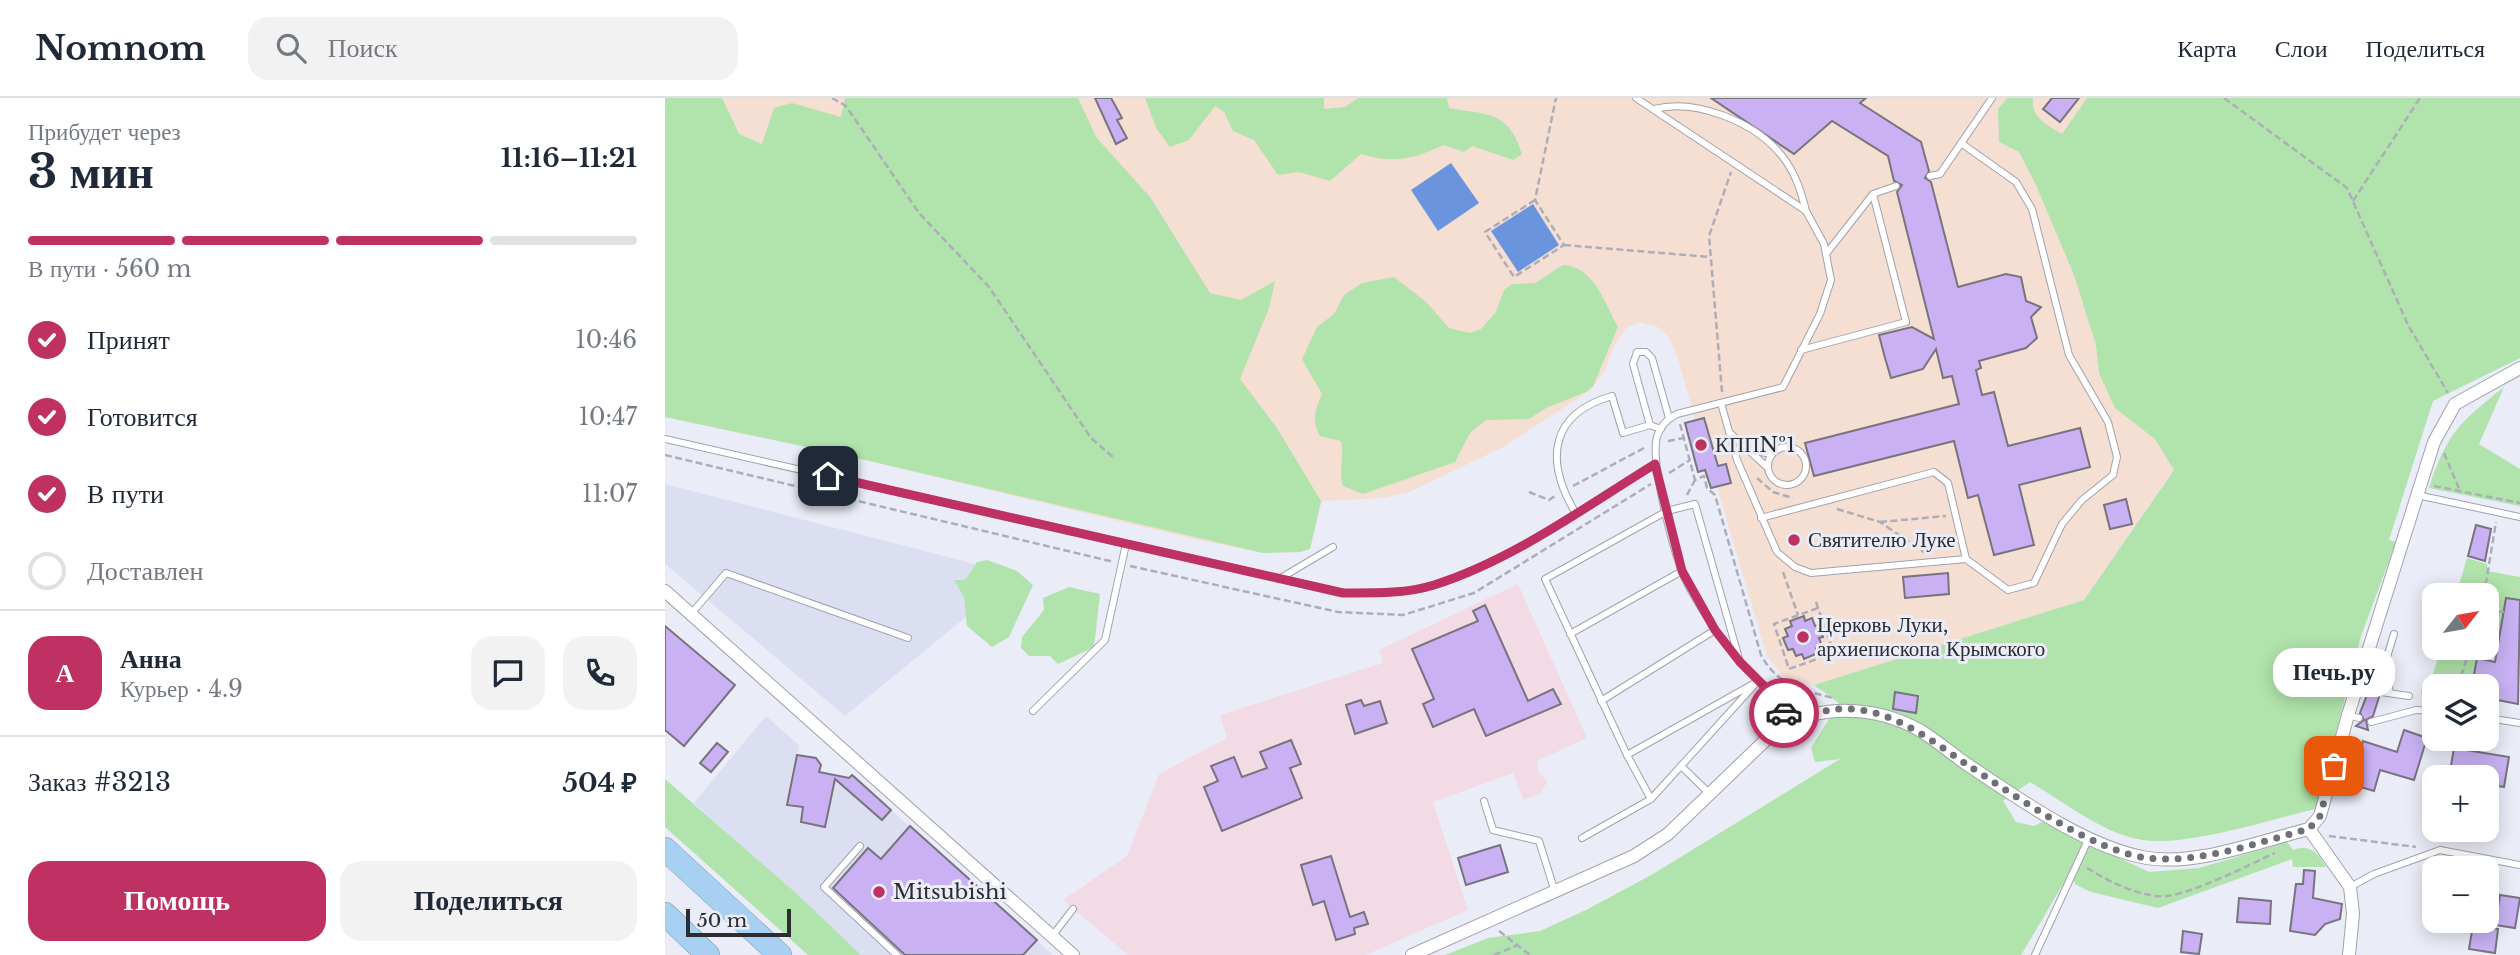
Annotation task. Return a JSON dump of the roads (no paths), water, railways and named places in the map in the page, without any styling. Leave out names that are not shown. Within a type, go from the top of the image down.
[{"type":"highway","points":[[665,849],[780,955]]},
{"type":"highway","points":[[665,914],[708,955]]},
{"type":"street","points":[[1412,955],[1634,856],[1668,834],[1749,752],[1789,723],[1831,710],[1875,713],[1919,730],[1968,765],[2089,838],[2128,854],[2175,859],[2309,829],[2320,816],[2362,689],[2417,489],[2440,429],[2455,404],[2520,368]]},
{"type":"street","points":[[665,591],[1072,954]]},
{"type":"street","points":[[2309,829],[2350,887],[2353,914],[2349,955]]},
{"type":"lane","points":[[1636,98],[1806,211]]},
{"type":"lane","points":[[1930,176],[1940,174],[1992,98]]},
{"type":"lane","points":[[1654,109],[1671,105],[1713,111],[1770,144],[1792,172],[1826,254],[1831,280],[1820,314],[1783,387],[1677,414],[1669,418],[1661,429],[1656,444],[1655,464],[1682,571],[1715,630],[1740,662],[1776,698],[1789,723]]},
{"type":"lane","points":[[1761,518],[1934,472],[1948,483],[1966,559],[2008,590],[2034,583],[2062,524],[2082,500],[2113,475],[2117,457],[2108,422],[2069,355],[2032,209],[2016,182],[1961,143]]},
{"type":"lane","points":[[1826,254],[1873,194],[1896,186]]},
{"type":"lane","points":[[1801,350],[1906,322],[1873,194]]},
{"type":"lane","points":[[1650,425],[1633,363],[1637,352],[1646,352],[1652,358],[1669,418]]},
{"type":"lane","points":[[1575,512],[1558,479],[1557,451],[1570,420],[1583,406],[1612,396],[1623,433],[1650,425],[1661,429]]},
{"type":"lane","points":[[1722,402],[1737,460],[1761,518],[1777,552],[1795,567],[1811,573],[1966,559]]},
{"type":"lane","points":[[1729,433],[1768,468],[1775,481],[1790,485],[1802,478],[1806,463],[1799,450],[1784,447],[1772,454],[1748,450]]},
{"type":"lane","points":[[665,439],[1343,593],[1388,593],[1432,586],[1472,571],[1655,464]]},
{"type":"lane","points":[[1768,468],[1772,454]]},
{"type":"lane","points":[[2417,489],[2520,517]]},
{"type":"lane","points":[[1651,799],[1627,755],[1545,579],[1667,511],[1695,505],[1740,662]]},
{"type":"lane","points":[[1033,711],[1105,640],[1126,544]]},
{"type":"lane","points":[[1279,579],[1333,547]]},
{"type":"lane","points":[[1570,634],[1682,571]]},
{"type":"lane","points":[[691,614],[726,573],[908,638]]},
{"type":"lane","points":[[1601,701],[1715,630]]},
{"type":"lane","points":[[2390,693],[2385,667],[2394,634]]},
{"type":"lane","points":[[1627,755],[1758,681]]},
{"type":"lane","points":[[1582,838],[1651,799],[1758,681]]},
{"type":"lane","points":[[2381,692],[2409,696]]},
{"type":"lane","points":[[2371,722],[2422,710]]},
{"type":"lane","points":[[2499,720],[2520,723]]},
{"type":"lane","points":[[1681,766],[1709,793]]},
{"type":"lane","points":[[1484,802],[1493,830],[1539,841],[1555,892]]},
{"type":"lane","points":[[2035,955],[2089,838]]},
{"type":"lane","points":[[860,846],[824,887],[897,955]]},
{"type":"lane","points":[[2350,887],[2374,874],[2440,850],[2520,865]]},
{"type":"lane","points":[[1053,935],[1073,909]]},
{"type":"water","points":[[1451,163],[1479,203],[1438,231],[1411,190]]},
{"type":"water","points":[[1533,204],[1559,245],[1518,272],[1491,231]]},
{"type":"place","name":"КПП№1","points":[[1701,445]]},
{"type":"place","name":"Святителю Луке","points":[[1794,540]]},
{"type":"place","name":"Церковь Луки, архиепископа Крымского","points":[[1803,637]]},
{"type":"place","name":"Печь.ру","points":[[2334,766]]},
{"type":"place","name":"Mitsubishi","points":[[879,892]]}]
